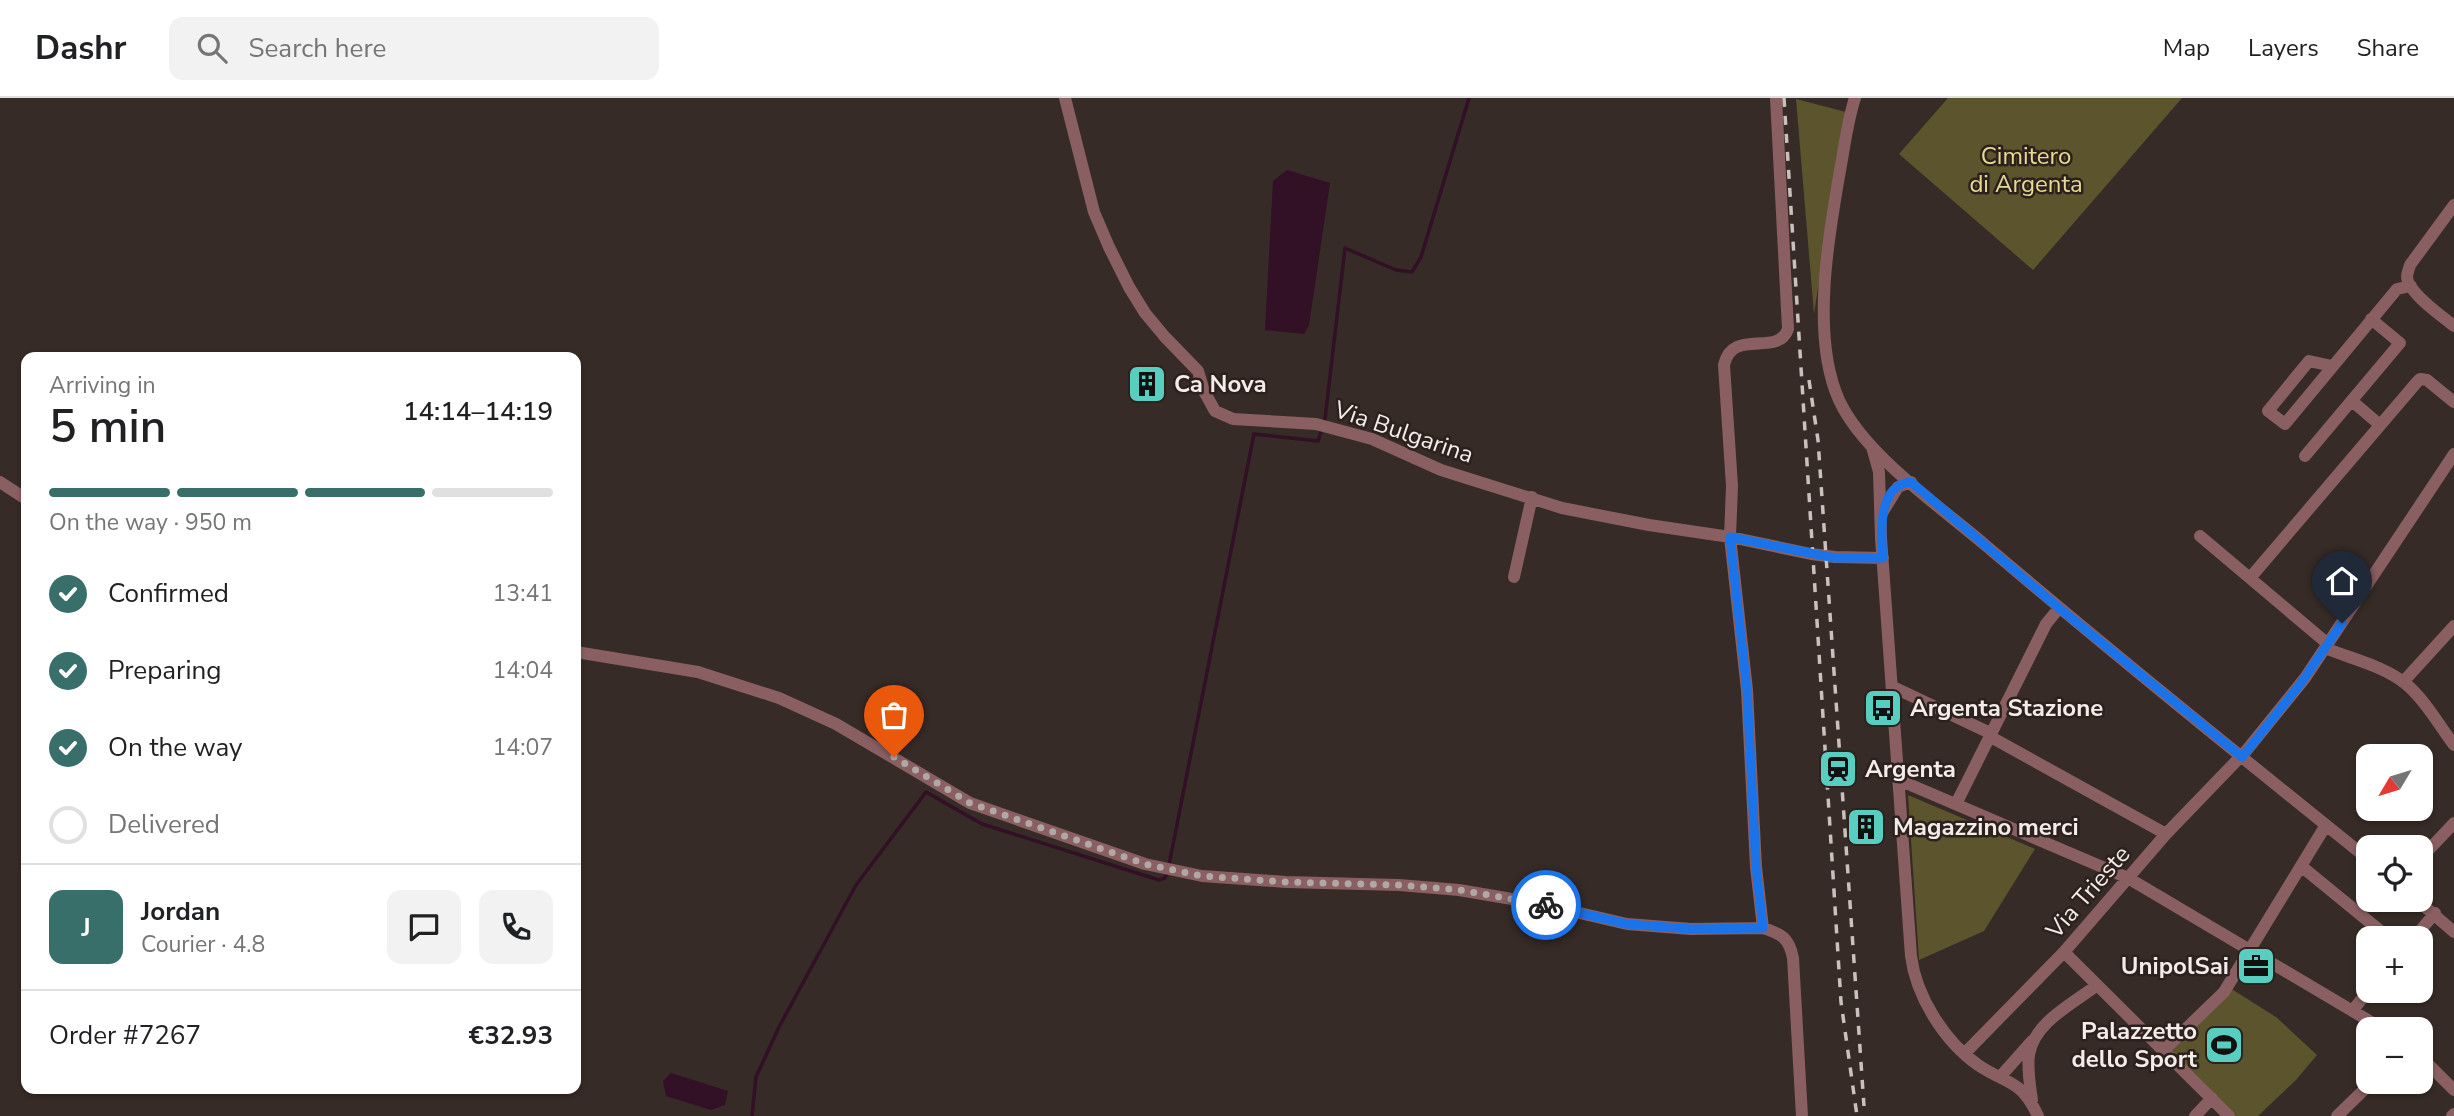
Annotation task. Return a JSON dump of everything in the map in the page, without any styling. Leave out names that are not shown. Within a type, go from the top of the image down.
[{"type":"street","name":"Via Bulgarina","points":[[1065,98],[1094,212],[1109,247],[1145,313],[1198,371],[1204,391],[1215,411],[1233,419],[1323,426],[1372,439],[1441,470],[1562,508],[1835,558],[1883,558]]},
{"type":"street","points":[[1763,928],[1756,867],[1747,690],[1730,537],[1732,486],[1724,365],[1726,356],[1738,346],[1779,341],[1788,329],[1776,98]]},
{"type":"street","points":[[1855,98],[1835,200],[1828,263],[1825,330],[1827,361],[1836,393],[1857,431],[1911,482],[2059,608],[2356,849]]},
{"type":"street","points":[[2454,205],[2410,265],[2407,277],[2419,296],[2454,326]]},
{"type":"street","points":[[2332,366],[2309,361],[2269,411],[2285,424],[2397,289],[2411,286]]},
{"type":"street","points":[[2305,456],[2400,343],[2371,319]]},
{"type":"street","points":[[2250,578],[2420,379],[2427,380],[2454,402]]},
{"type":"street","points":[[2351,401],[2380,425]]},
{"type":"street","points":[[1871,446],[1879,472],[1881,538],[1911,956],[1915,979],[1924,1002],[1965,1053],[1977,1064],[2018,1086],[2035,1110]]},
{"type":"street","name":"Via Trieste","points":[[1965,1053],[2064,952],[2166,834],[2242,757],[2301,683],[2454,454]]},
{"type":"street","points":[[0,482],[21,496]]},
{"type":"street","points":[[1881,538],[1882,515],[1889,499],[1901,485],[1911,482]]},
{"type":"street","points":[[1514,577],[1532,497]]},
{"type":"street","points":[[2200,536],[2326,646],[2403,682],[2415,692],[2454,745]]},
{"type":"street","points":[[1956,804],[2046,624],[2059,608]]},
{"type":"street","points":[[2403,682],[2454,626]]},
{"type":"street","points":[[581,653],[698,672],[779,698],[836,724],[970,803],[1133,860],[1168,869],[1202,876],[1460,890],[1541,904],[1627,924],[1691,929],[1763,928],[1784,936],[1791,947],[1802,1116]]},
{"type":"street","points":[[1893,687],[1989,735],[2166,834]]},
{"type":"street","points":[[1899,779],[2128,878],[2364,1017]]},
{"type":"street","points":[[2433,845],[2454,823]]},
{"type":"street","points":[[2164,1051],[2216,1002],[2326,825]]},
{"type":"street","points":[[2301,866],[2374,926]]},
{"type":"street","points":[[2432,912],[2454,932]]},
{"type":"street","points":[[2424,926],[2435,914]]},
{"type":"street","points":[[2064,952],[2229,1116]]},
{"type":"street","points":[[2000,1077],[2047,1023],[2097,985]]},
{"type":"street","points":[[2353,1010],[2359,1003]]},
{"type":"street","points":[[2034,1038],[2029,1063],[2035,1110]]},
{"type":"street","points":[[2433,1069],[2454,1090]]},
{"type":"street","points":[[2337,1116],[2360,1094]]},
{"type":"street","points":[[2194,1116],[2209,1096]]},
{"type":"green space","name":"Cimitero di Argenta","points":[[1948,98],[2182,98],[2033,270],[1899,154]]},
{"type":"green space","points":[[1796,99],[1846,112],[1814,314]]},
{"type":"green space","points":[[1908,795],[2035,849],[1984,931],[1919,960]]},
{"type":"green space","points":[[2230,988],[2276,1017],[2317,1055],[2296,1080],[2258,1116],[2235,1116],[2170,1051]]},
{"type":"shaded area","points":[[1287,170],[1330,183],[1309,325],[1304,334],[1265,330],[1273,181]]},
{"type":"shaded area","points":[[671,1073],[728,1091],[725,1105],[711,1110],[666,1096],[663,1081]]},
{"type":"waterway","points":[[1169,865],[1254,434],[1318,441],[1325,419],[1345,248],[1396,270],[1412,272],[1421,257],[1469,98]]},
{"type":"waterway","points":[[752,1116],[756,1077],[779,1027],[856,885],[926,792],[982,824],[1159,880],[1165,878],[1167,873]]},
{"type":"railway","points":[[1784,98],[1841,1002],[1857,1116]]},
{"type":"railway","points":[[1809,380],[1818,440],[1864,1106]]},
{"type":"way so far","points":[[894,757],[970,803],[1145,864],[1202,876],[1460,890],[1546,905]]},
{"type":"place","name":"Ca Nova","points":[[1147,384]]},
{"type":"place","name":"Argenta Stazione","points":[[1883,708]]},
{"type":"place","name":"Argenta","points":[[1838,769]]},
{"type":"place","name":"Magazzino merci","points":[[1866,827]]},
{"type":"place","name":"UnipolSai","points":[[2256,966]]},
{"type":"place","name":"Palazzetto dello Sport","points":[[2224,1045]]},
{"type":"route","points":[[1546,905],[1627,924],[1691,929],[1763,928],[1756,867],[1747,690],[1730,537],[1835,558],[1883,558],[1881,538],[1884,507],[1898,487],[1911,482],[2059,608],[2242,757],[2301,683],[2342,623]]}]
